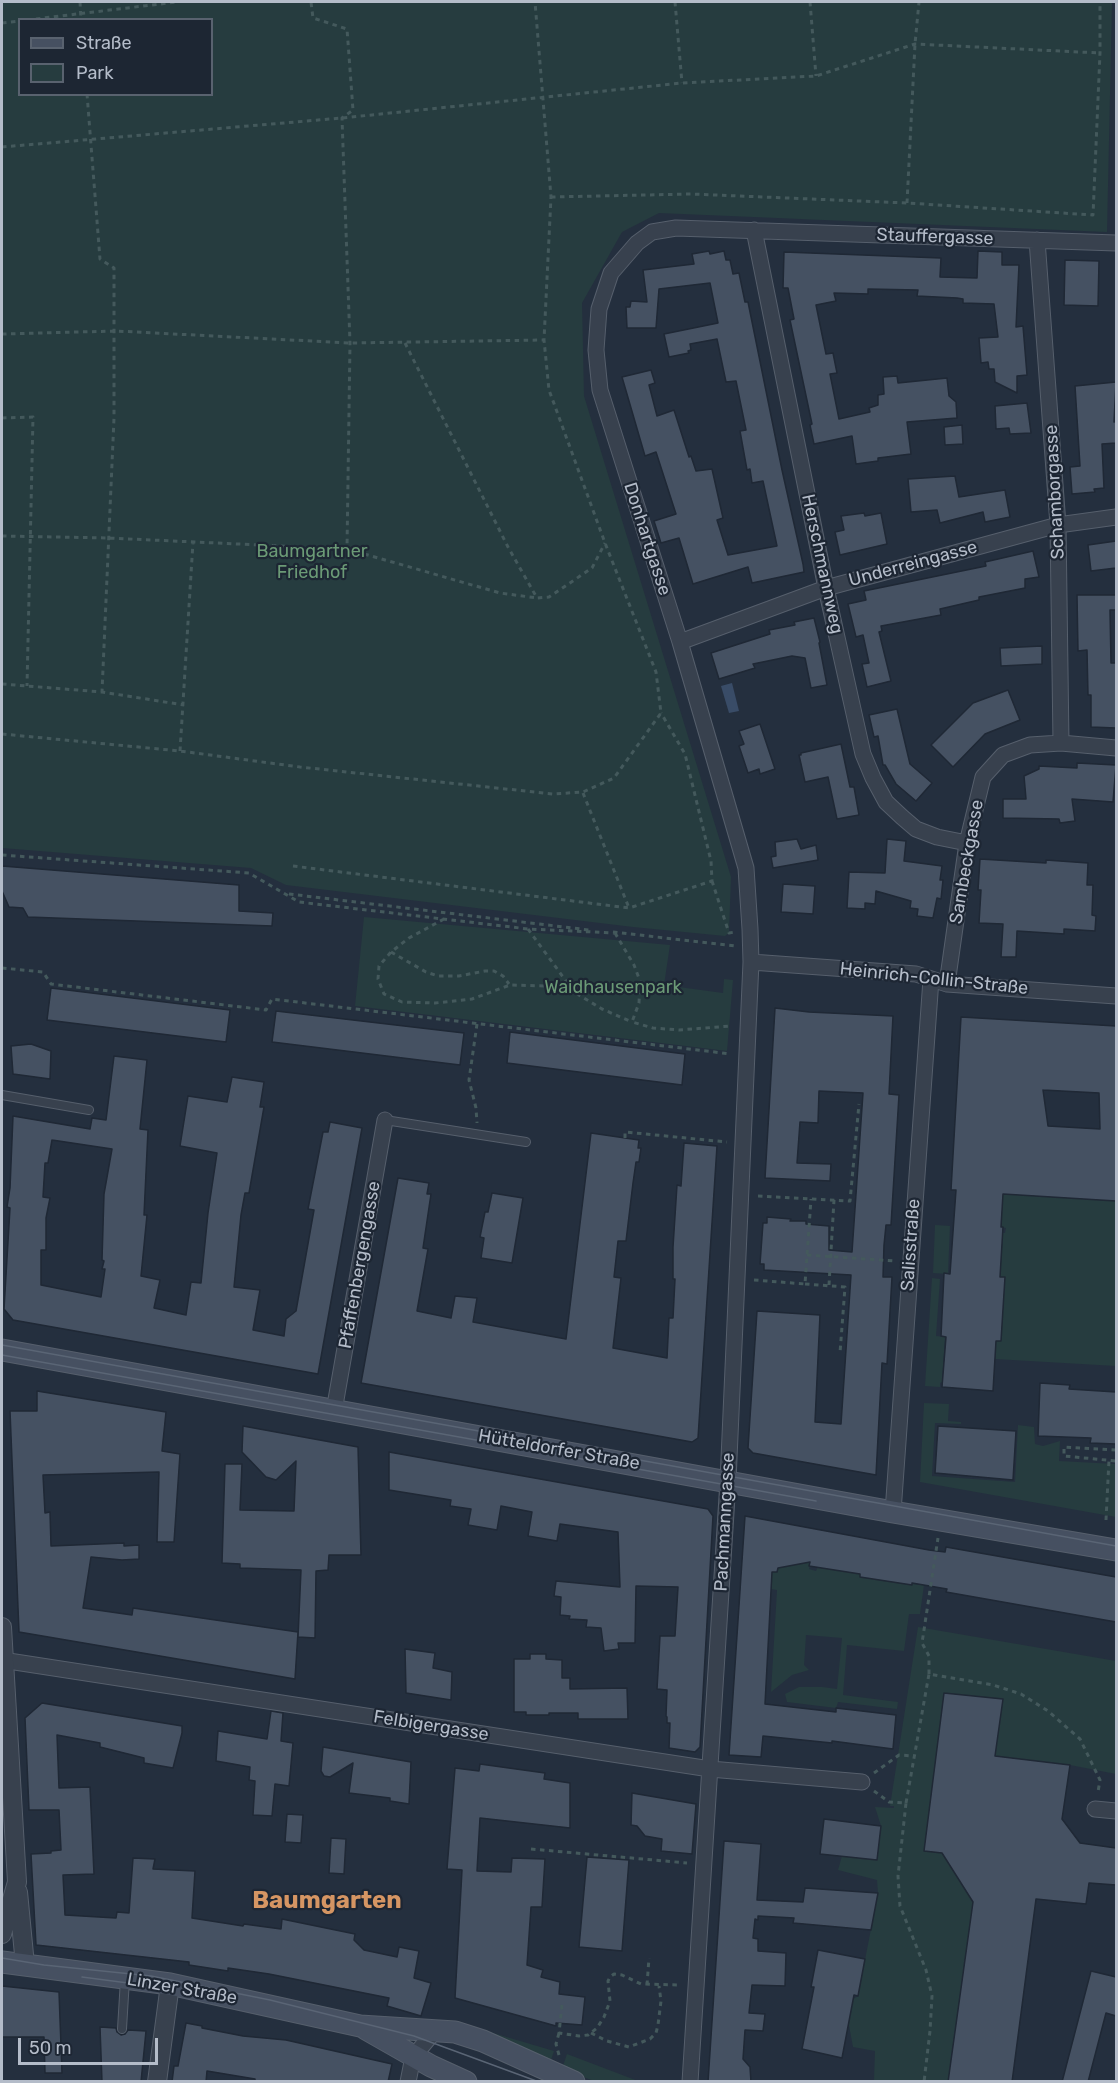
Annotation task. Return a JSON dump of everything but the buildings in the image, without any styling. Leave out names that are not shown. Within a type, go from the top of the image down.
[{"type":"main road","name":"Hütteldorfer Straße","points":[[2,1350],[941,1521],[1116,1550]]},
{"type":"main road","name":"Linzer Straße","points":[[2,1962],[170,1984],[360,2026],[455,2032],[483,2041],[570,2080]]},
{"type":"main road","name":"Linzer Straße","points":[[360,2026],[465,2082]]},
{"type":"street","name":"Donhartgasse","points":[[751,962],[746,868],[680,642],[600,390],[596,350],[599,309],[611,273],[637,243],[652,232],[676,228],[754,230]]},
{"type":"street","name":"Stauffergasse","points":[[754,230],[1116,243]]},
{"type":"street","name":"Herschmannweg","points":[[754,230],[826,588],[863,754],[886,802],[916,828],[937,837],[967,843]]},
{"type":"street","name":"Schamborgasse","points":[[1036,240],[1059,525],[1061,743]]},
{"type":"street","name":"Underreingasse","points":[[680,642],[826,588],[1059,525],[1116,516]]},
{"type":"street","name":"Sambeckgasse","points":[[947,984],[967,843],[983,777],[1003,755],[1030,745],[1061,743],[1116,748]]},
{"type":"street","name":"Heinrich-Collin-Straße","points":[[751,962],[916,974],[947,984],[1116,996]]},
{"type":"street","name":"Pachmanngasse","points":[[690,2082],[728,1481],[751,962]]},
{"type":"street","name":"Salisstraße","points":[[892,1512],[931,979]]},
{"type":"street","name":"Pfaffenbergengasse","points":[[334,1410],[385,1119]]},
{"type":"street","points":[[2,1627],[2,1660],[17,1882],[25,1965]]},
{"type":"street","name":"Felbigergasse","points":[[2,1660],[710,1769],[862,1782]]},
{"type":"street","points":[[1095,1809],[1116,1811]]},
{"type":"street","points":[[2,1934],[17,1882]]},
{"type":"street","points":[[157,2082],[170,1984]]},
{"type":"street","points":[[408,2082],[413,2056],[434,2032]]},
{"type":"lane","points":[[2,1095],[89,1110]]},
{"type":"lane","points":[[385,1119],[526,1142]]},
{"type":"lane","points":[[122,2029],[125,1978]]},
{"type":"path","points":[[80,2],[81,18]]},
{"type":"path","points":[[40,18],[177,2]]},
{"type":"path","points":[[311,2],[313,18],[347,29],[353,110],[342,118]]},
{"type":"path","points":[[535,2],[551,197],[544,340],[549,390],[605,543],[656,672],[661,713],[684,754],[711,861],[712,880],[729,933],[750,928]]},
{"type":"path","points":[[675,2],[682,83]]},
{"type":"path","points":[[810,2],[816,76]]},
{"type":"path","points":[[907,203],[919,2]]},
{"type":"path","points":[[551,197],[690,194],[907,203],[1093,215],[1100,2]]},
{"type":"path","points":[[2,23],[18,21]]},
{"type":"path","points":[[2,147],[342,118],[682,83],[816,76],[915,44],[1100,53]]},
{"type":"path","points":[[87,96],[100,259],[114,268],[116,331],[102,692]]},
{"type":"path","points":[[342,118],[351,343],[347,549]]},
{"type":"path","points":[[2,334],[116,331],[351,343],[544,340]]},
{"type":"path","points":[[405,343],[508,547],[537,598]]},
{"type":"path","points":[[2,418],[33,417],[27,686]]},
{"type":"path","points":[[2,536],[108,538],[347,549],[500,593],[537,598],[549,597],[592,568],[605,543]]},
{"type":"path","points":[[180,752],[193,543]]},
{"type":"path","points":[[2,684],[102,692],[184,705]]},
{"type":"path","points":[[2,729],[3,734],[553,794],[583,792],[614,778],[661,713]]},
{"type":"path","points":[[583,792],[629,908]]},
{"type":"path","points":[[2,855],[249,873],[298,902],[528,928],[615,933]]},
{"type":"path","points":[[293,866],[629,908],[712,880]]},
{"type":"path","points":[[286,894],[734,945],[751,962]]},
{"type":"path","points":[[445,919],[409,938],[391,952],[379,966],[378,979],[384,994],[402,1002],[435,1004],[472,999],[510,985],[544,986],[574,992],[602,1009],[632,1022],[654,1028],[679,1030],[749,1024]]},
{"type":"path","points":[[528,928],[574,992]]},
{"type":"path","points":[[615,933],[634,965],[640,981],[639,1003],[632,1022]]},
{"type":"path","points":[[391,952],[426,972],[438,976],[459,976],[494,971],[503,976],[510,985]]},
{"type":"path","points":[[2,968],[43,972],[51,984],[266,1010],[272,999],[747,1056]]},
{"type":"path","points":[[477,1024],[469,1080],[476,1108],[477,1127],[482,1135]]},
{"type":"path","points":[[741,1195],[850,1201],[859,1104]]},
{"type":"path","points":[[624,1138],[625,1132],[700,1142],[743,1144]]},
{"type":"path","points":[[805,1284],[811,1199]]},
{"type":"path","points":[[829,1286],[834,1200]]},
{"type":"path","points":[[807,1255],[909,1262]]},
{"type":"path","points":[[737,1279],[845,1287],[840,1353]]},
{"type":"path","points":[[1116,1450],[1064,1447],[1065,1456],[1116,1461]]},
{"type":"path","points":[[1106,1520],[1109,1460]]},
{"type":"path","points":[[924,2082],[932,1996],[926,1970],[900,1906],[898,1876],[906,1803],[928,1674],[929,1656],[922,1643],[941,1521]]},
{"type":"path","points":[[928,1674],[993,1685],[1021,1694],[1048,1711],[1080,1739],[1100,1780],[1095,1809]]},
{"type":"path","points":[[906,1803],[889,1802],[862,1782],[899,1755],[914,1756]]},
{"type":"path","points":[[531,1849],[704,1864]]},
{"type":"path","points":[[647,1985],[649,1958]]},
{"type":"path","points":[[559,2033],[579,2036],[591,2033],[604,2017],[610,2001],[610,1977],[614,1974],[647,1985],[696,1984]]},
{"type":"path","points":[[591,2033],[607,2041],[629,2047],[650,2039],[656,2033],[658,2025],[661,2001],[659,1986]]},
{"type":"path","points":[[558,2059],[560,2052],[556,2044],[562,2005]]},
{"type":"green space","name":"Baumgartner Friedhof","points":[[2,2],[1112,2],[1107,232],[659,213],[622,232],[582,303],[584,396],[731,877],[729,933],[725,936],[633,927],[286,885],[251,868],[2,848]]},
{"type":"green space","name":"Waidhausenpark","points":[[364,917],[670,945],[664,985],[723,993],[724,979],[733,980],[727,1051],[355,1006]]},
{"type":"green space","points":[[1003,1194],[1116,1201],[1116,1366],[995,1359],[996,1340],[1001,1341],[1005,1278],[1000,1279],[1003,1233],[1006,1228],[1001,1227]]},
{"type":"green space","points":[[935,1225],[950,1226],[948,1274],[933,1273]]},
{"type":"green space","points":[[932,1278],[940,1279],[936,1336],[945,1337],[940,1387],[925,1386]]},
{"type":"green space","points":[[924,1403],[949,1404],[948,1421],[961,1422],[961,1424],[935,1423],[932,1476],[1015,1482],[1018,1425],[1034,1427],[1035,1444],[1043,1446],[1060,1441],[1059,1461],[1116,1464],[1116,1517],[920,1482]]},
{"type":"green space","points":[[811,1559],[809,1569],[816,1571],[818,1567],[828,1569],[829,1563],[860,1574],[899,1583],[924,1585],[920,1614],[909,1614],[904,1651],[847,1645],[843,1695],[898,1702],[897,1709],[838,1702],[836,1708],[787,1702],[785,1694],[799,1687],[837,1689],[842,1638],[806,1635],[804,1665],[809,1670],[792,1675],[771,1692],[777,1590],[771,1589],[772,1572],[777,1572],[778,1567]]},
{"type":"green space","points":[[918,1627],[1116,1661],[1116,1774],[1070,1765],[995,1756],[944,1693],[924,1851],[942,1853],[973,1902],[948,2081],[874,2081],[875,2051],[853,2047],[845,2004],[858,1996],[878,1893],[877,1880],[838,1870],[842,1856],[877,1860],[881,1826],[875,1807],[894,1808],[890,1806]]},
{"type":"green space","points":[[446,2021],[554,2051],[550,2063]]},
{"type":"green space","points":[[567,2054],[638,2081],[594,2081],[562,2069]]},
{"type":"water","points":[[732,683],[739,711],[729,713],[721,686]]},
{"type":"tram line","points":[[2,1345],[1116,1546]]},
{"type":"tram line","points":[[2,1355],[816,1501]]},
{"type":"tram line","points":[[2,1958],[44,1965],[151,1976],[270,2000],[414,2036],[539,2082]]},
{"type":"tram line","points":[[82,1977],[174,1989]]},
{"type":"district","name":"Baumgarten","points":[[327,1901]]}]
